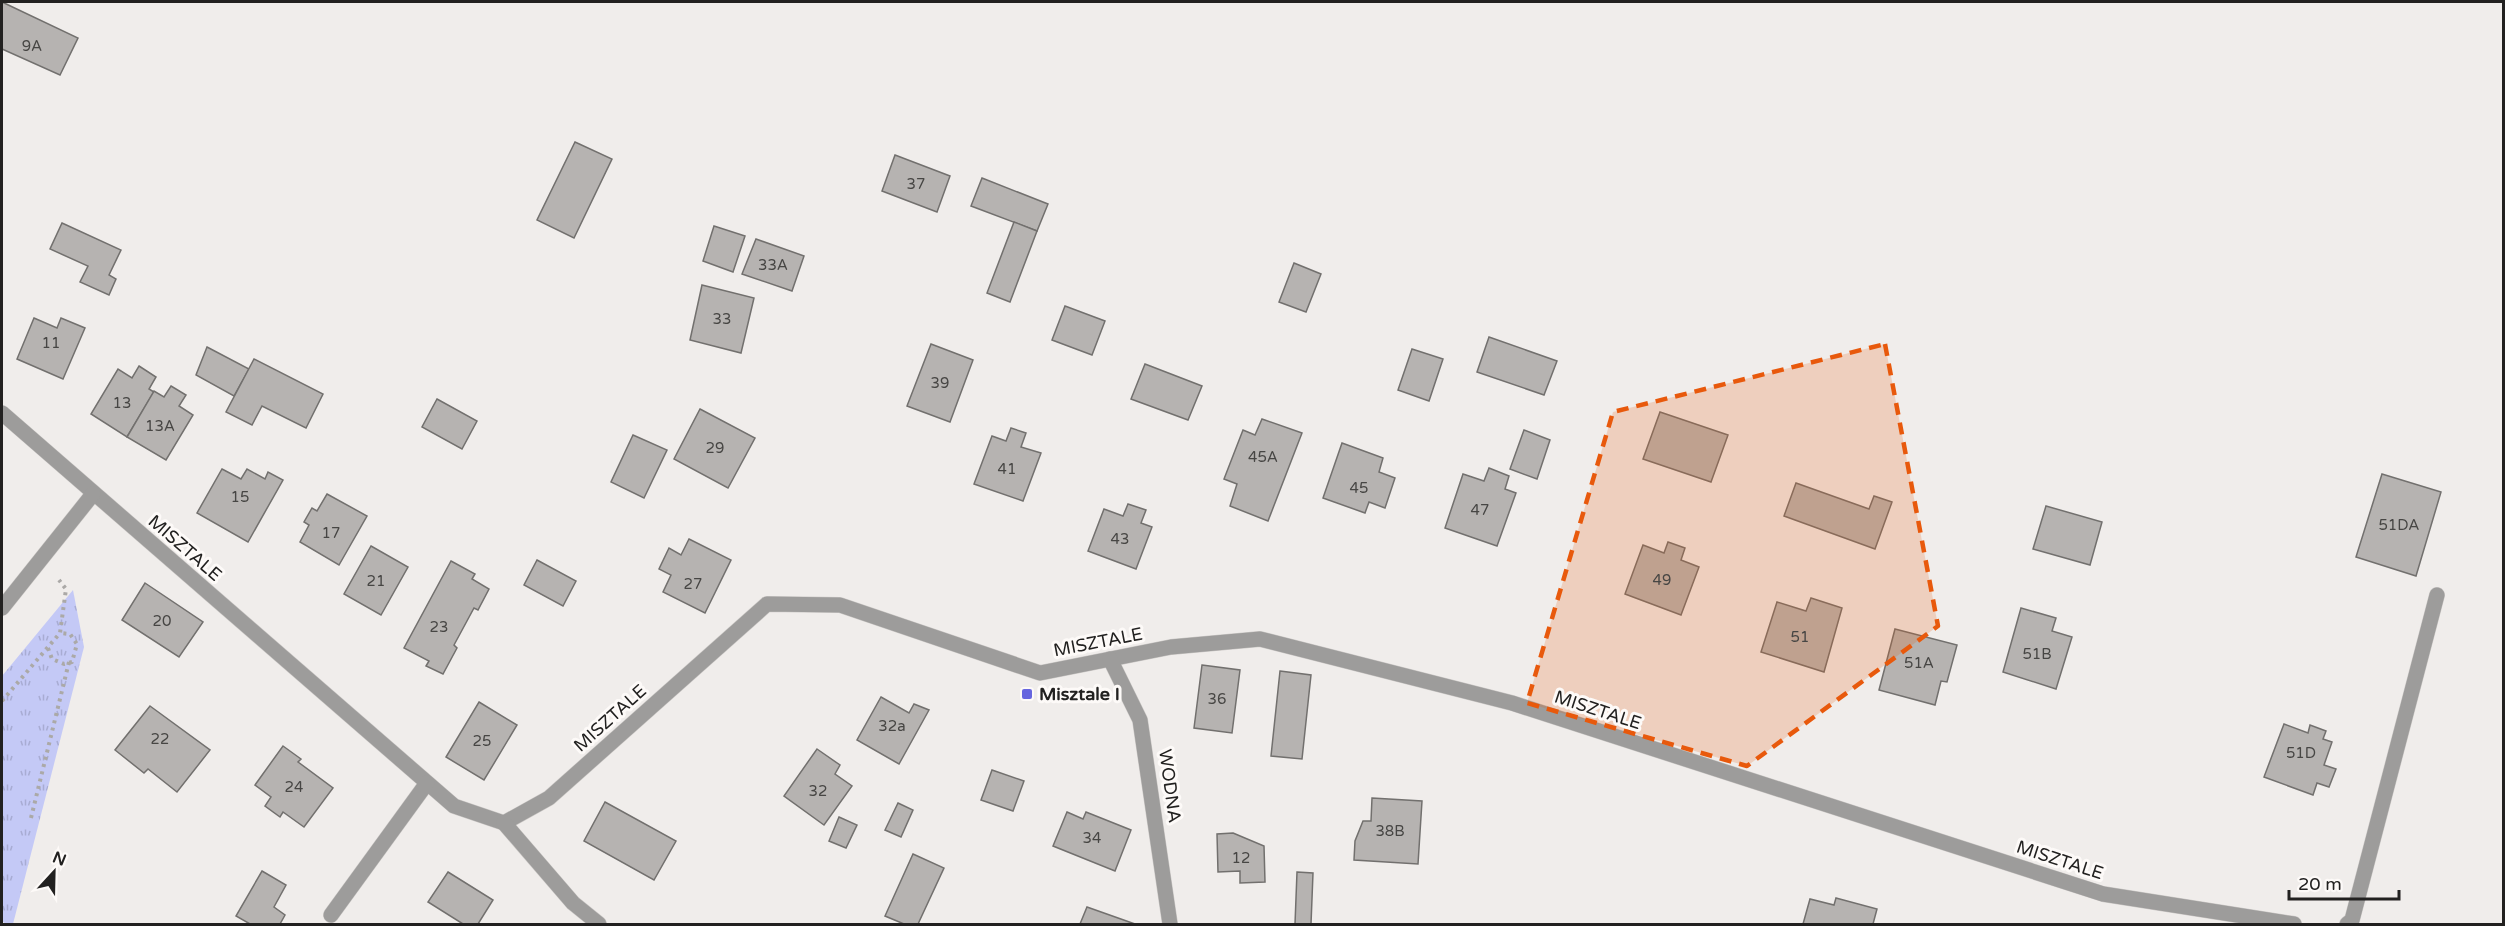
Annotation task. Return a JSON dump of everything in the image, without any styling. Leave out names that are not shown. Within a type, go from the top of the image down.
[{"type":"street","name":"MISZTALE","points":[[2,412],[93,494],[454,806],[504,823],[549,798],[768,604],[840,605],[1040,673],[1171,647],[1260,639],[1512,703],[2103,894],[2294,924]]},
{"type":"street","points":[[2,608],[93,494]]},
{"type":"street","points":[[2347,924],[2352,920],[2437,595]]},
{"type":"street","name":"WODNA","points":[[1110,659],[1140,720],[1170,924]]},
{"type":"street","points":[[331,915],[427,783]]},
{"type":"street","points":[[504,823],[573,903],[599,924]]},
{"type":"path","points":[[2,701],[60,633],[66,588],[42,559]]},
{"type":"path","points":[[48,647],[52,659],[63,664],[72,662],[77,644],[70,634],[60,633]]},
{"type":"path","points":[[31,818],[69,662]]},
{"type":"highlighted area","points":[[1885,344],[1938,626],[1747,766],[1527,703],[1613,412]]},
{"type":"green space","points":[[73,590],[84,647],[13,924],[6,924],[2,921],[2,676]]},
{"type":"building","points":[[2,2],[78,38],[60,75],[2,49]]},
{"type":"building","points":[[575,142],[612,159],[574,238],[537,220]]},
{"type":"building","points":[[895,155],[950,176],[937,212],[882,191]]},
{"type":"building","points":[[982,178],[1048,204],[1037,231],[971,206]]},
{"type":"building","points":[[1014,222],[1037,231],[1010,302],[987,293]]},
{"type":"building","points":[[62,223],[121,250],[109,275],[116,279],[109,295],[80,282],[88,266],[50,249]]},
{"type":"building","points":[[714,226],[745,236],[733,272],[703,261]]},
{"type":"building","points":[[756,239],[804,256],[792,291],[742,274]]},
{"type":"building","points":[[1294,263],[1321,274],[1306,312],[1279,302]]},
{"type":"building","points":[[702,285],[754,298],[741,353],[690,340]]},
{"type":"building","points":[[1065,306],[1105,321],[1092,355],[1052,340]]},
{"type":"building","points":[[34,318],[57,328],[61,318],[85,328],[63,379],[17,359]]},
{"type":"building","points":[[1489,337],[1557,361],[1544,395],[1477,372]]},
{"type":"building","points":[[931,344],[973,360],[950,422],[907,406]]},
{"type":"building","points":[[207,347],[249,369],[234,396],[196,375]]},
{"type":"building","points":[[1412,349],[1443,359],[1429,401],[1398,390]]},
{"type":"building","points":[[254,359],[323,394],[306,428],[262,406],[252,425],[226,412]]},
{"type":"building","points":[[1145,364],[1202,386],[1188,420],[1131,399]]},
{"type":"building","points":[[139,366],[156,377],[149,389],[154,392],[127,437],[91,414],[118,369],[132,378]]},
{"type":"building","points":[[171,386],[186,395],[179,406],[193,415],[166,460],[127,437],[154,391],[164,397]]},
{"type":"building","points":[[437,399],[477,421],[462,449],[422,427]]},
{"type":"building","points":[[700,409],[755,438],[728,488],[674,459]]},
{"type":"building","points":[[1660,412],[1728,435],[1711,482],[1643,459]]},
{"type":"building","points":[[1262,419],[1302,433],[1268,521],[1230,506],[1237,484],[1224,479],[1243,430],[1255,435]]},
{"type":"building","points":[[1011,428],[1026,433],[1021,447],[1041,453],[1023,501],[974,484],[992,436],[1006,441]]},
{"type":"building","points":[[1524,430],[1550,440],[1537,479],[1510,469]]},
{"type":"building","points":[[633,435],[667,450],[644,498],[611,482]]},
{"type":"building","points":[[1342,443],[1383,458],[1379,472],[1395,478],[1385,508],[1369,502],[1365,513],[1323,498]]},
{"type":"building","points":[[1489,468],[1509,476],[1505,489],[1516,493],[1497,546],[1445,528],[1463,474],[1484,481]]},
{"type":"building","points":[[222,469],[241,479],[247,469],[265,479],[268,472],[283,480],[248,542],[197,513]]},
{"type":"building","points":[[2382,474],[2441,492],[2416,576],[2356,557]]},
{"type":"building","points":[[1796,483],[1869,509],[1874,496],[1892,502],[1875,549],[1784,516]]},
{"type":"building","points":[[327,494],[367,516],[339,565],[300,542],[309,525],[304,522],[312,508],[317,511]]},
{"type":"building","points":[[1128,504],[1146,510],[1141,523],[1152,527],[1136,569],[1088,551],[1104,509],[1123,516]]},
{"type":"building","points":[[2046,506],[2102,522],[2090,565],[2033,549]]},
{"type":"building","points":[[689,539],[731,560],[705,613],[663,592],[671,575],[659,569],[669,548],[681,555]]},
{"type":"building","points":[[1668,542],[1685,548],[1681,560],[1699,567],[1681,615],[1625,594],[1643,545],[1664,553]]},
{"type":"building","points":[[371,546],[408,567],[381,615],[344,594]]},
{"type":"building","points":[[537,560],[576,581],[563,606],[524,585]]},
{"type":"building","points":[[451,561],[475,574],[472,579],[489,589],[478,610],[474,608],[454,645],[457,648],[443,674],[426,666],[429,661],[404,648]]},
{"type":"building","points":[[145,583],[203,622],[179,657],[122,620]]},
{"type":"building","points":[[1811,598],[1842,608],[1824,672],[1761,652],[1777,602],[1806,611]]},
{"type":"building","points":[[2021,608],[2056,618],[2052,631],[2072,637],[2056,689],[2003,672]]},
{"type":"building","points":[[1895,629],[1957,645],[1947,682],[1941,681],[1935,705],[1879,690]]},
{"type":"building","points":[[1202,665],[1240,670],[1232,733],[1194,728]]},
{"type":"building","points":[[1280,671],[1311,675],[1302,759],[1271,756]]},
{"type":"building","points":[[881,697],[909,713],[914,704],[929,710],[899,764],[857,740]]},
{"type":"building","points":[[479,702],[517,725],[484,780],[446,757]]},
{"type":"building","points":[[150,706],[210,750],[177,792],[148,769],[144,773],[115,750]]},
{"type":"building","points":[[2284,724],[2308,733],[2310,725],[2326,731],[2323,739],[2332,742],[2324,765],[2336,769],[2329,787],[2317,783],[2313,795],[2264,777]]},
{"type":"building","points":[[283,746],[301,759],[298,762],[333,788],[304,827],[283,812],[280,817],[265,806],[271,797],[255,785]]},
{"type":"building","points":[[817,749],[840,765],[835,774],[852,786],[824,825],[784,796]]},
{"type":"building","points":[[992,770],[1024,781],[1013,811],[981,800]]},
{"type":"building","points":[[1372,798],[1422,801],[1418,864],[1354,860],[1355,841],[1363,821],[1371,821]]},
{"type":"building","points":[[605,802],[676,841],[654,880],[584,841]]},
{"type":"building","points":[[898,803],[913,810],[901,837],[885,830]]},
{"type":"building","points":[[1067,812],[1083,819],[1086,812],[1131,830],[1115,871],[1053,846]]},
{"type":"building","points":[[839,817],[857,825],[846,848],[829,841]]},
{"type":"building","points":[[1233,833],[1264,846],[1265,882],[1240,883],[1240,871],[1218,872],[1217,834]]},
{"type":"building","points":[[913,854],[944,868],[918,924],[904,924],[885,916]]},
{"type":"building","points":[[262,871],[286,885],[274,907],[285,915],[280,924],[250,924],[236,916]]},
{"type":"building","points":[[448,872],[493,900],[478,924],[463,924],[428,902]]},
{"type":"building","points":[[1297,872],[1313,873],[1311,924],[1295,924]]},
{"type":"building","points":[[1836,898],[1877,909],[1873,924],[1803,924],[1810,899],[1834,905]]},
{"type":"building","points":[[1087,907],[1135,924],[1080,924]]},
{"type":"place","name":"Misztale I","points":[[1027,694]]}]
